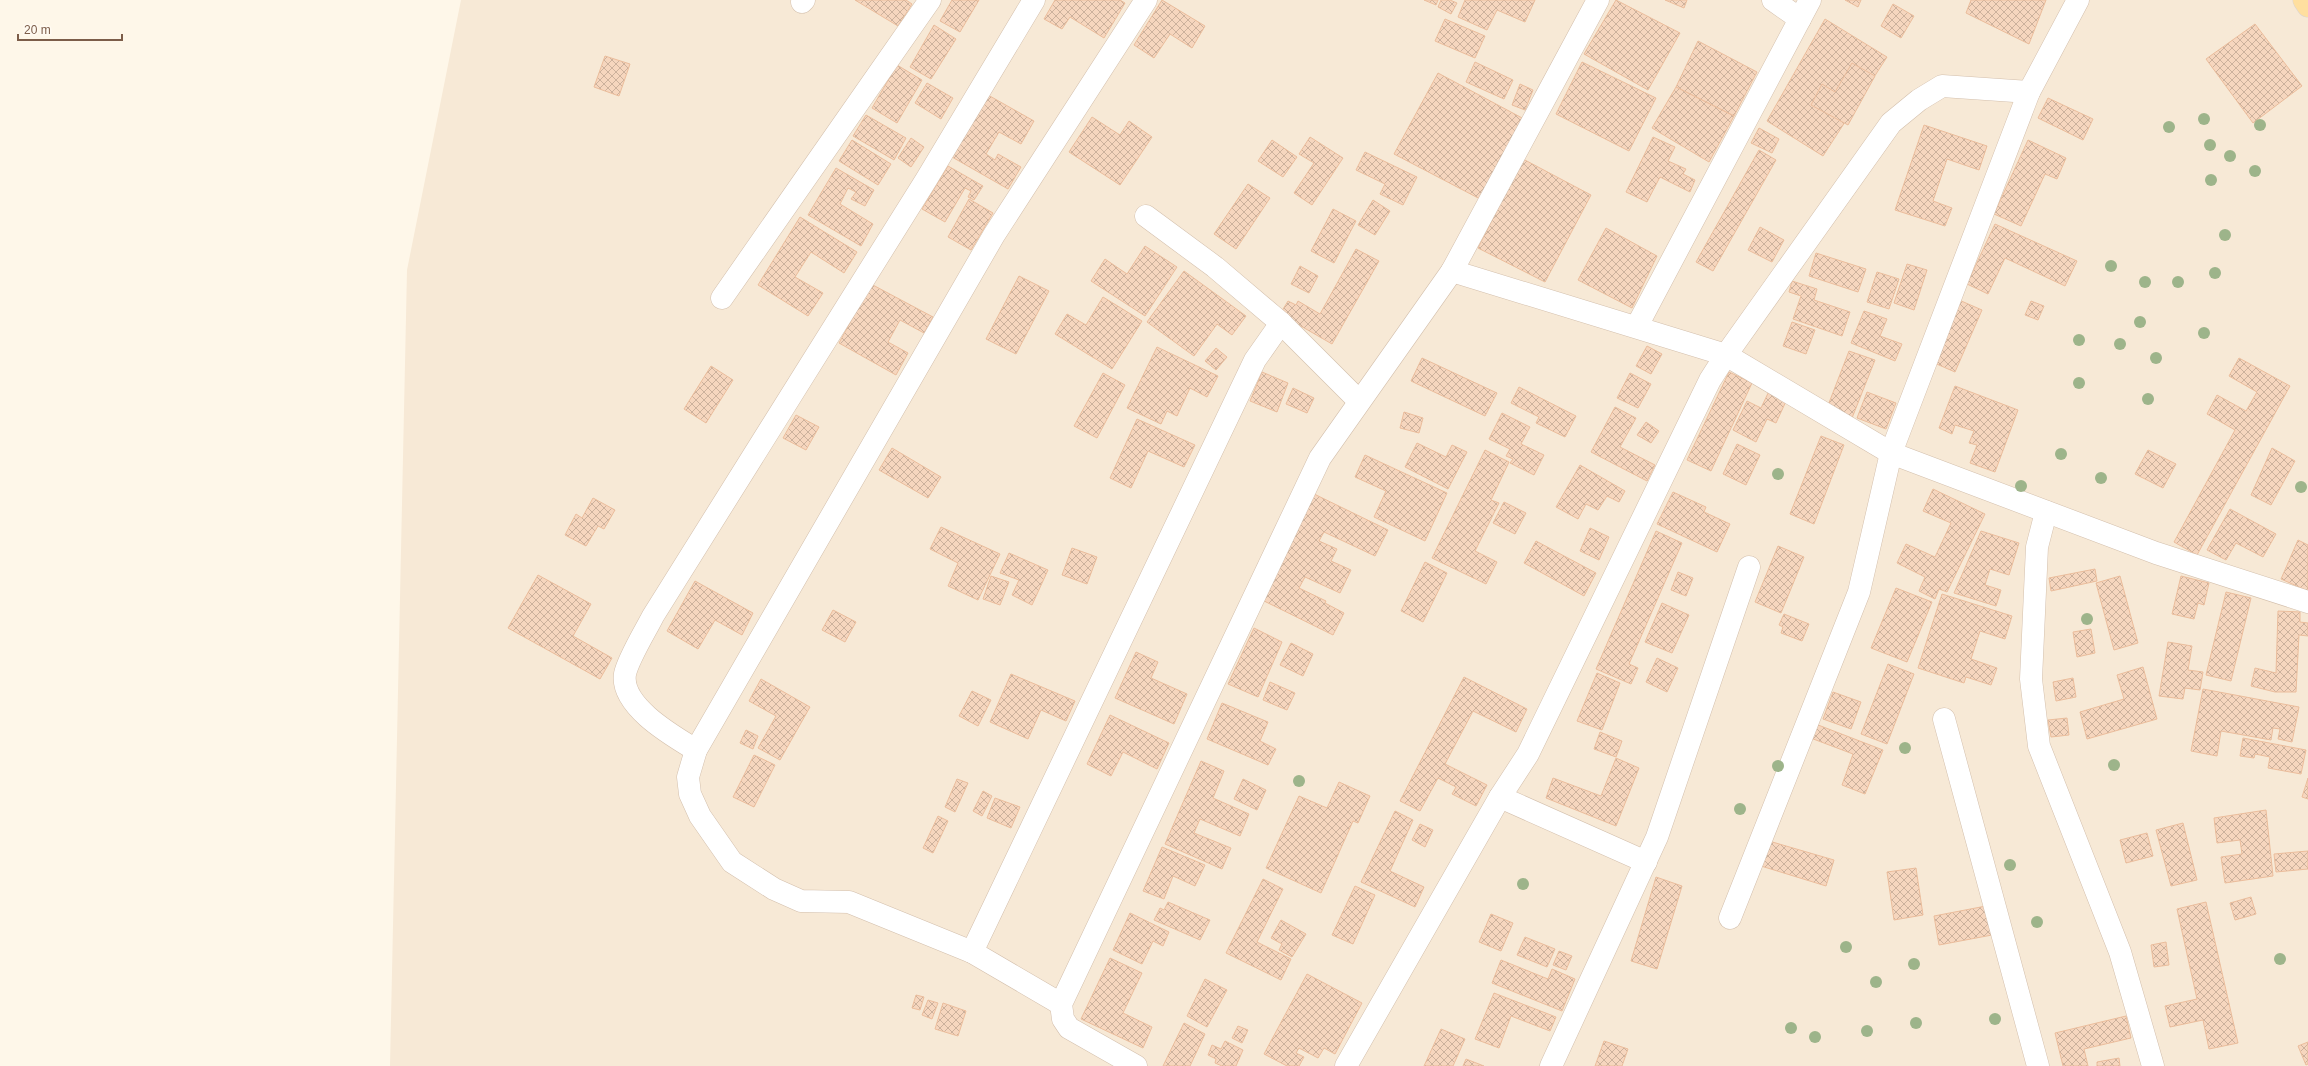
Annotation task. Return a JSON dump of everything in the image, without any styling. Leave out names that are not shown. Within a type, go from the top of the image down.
[{"type":"main road","points":[[2304,0],[2308,6]]},
{"type":"street","points":[[722,298],[930,0]]},
{"type":"street","points":[[696,750],[651,722],[625,686],[625,672],[653,616],[926,180],[1034,0]]},
{"type":"street","points":[[1061,1004],[972,952],[849,902],[801,901],[774,889],[732,862],[700,816],[690,794],[688,777],[696,750],[994,235],[1146,0]]},
{"type":"street","points":[[1136,1066],[1069,1028],[1063,1019],[1061,1004],[1320,458],[1358,401],[1452,271],[1598,0]]},
{"type":"street","points":[[1637,326],[1805,9],[1773,0]]},
{"type":"street","points":[[1730,918],[1859,592],[1891,453],[2029,92],[2078,0]]},
{"type":"street","points":[[1346,1066],[1500,797],[1528,754],[1710,380],[1726,355],[1891,123],[1920,100],[1942,86],[2029,92]]},
{"type":"street","points":[[1146,216],[1215,267],[1281,323],[1358,401]]},
{"type":"street","points":[[1452,271],[1637,326],[1726,355],[1891,453],[2156,553],[2308,602]]},
{"type":"street","points":[[972,952],[1255,360],[1281,323]]},
{"type":"street","points":[[2046,512],[2037,548],[2031,671],[2039,746],[2120,952],[2153,1066]]},
{"type":"street","points":[[1551,1066],[1657,837],[1749,567]]},
{"type":"street","points":[[1944,719],[2038,1066]]},
{"type":"street","points":[[1500,797],[1646,862]]},
{"type":"shaded area","points":[[461,0],[2308,0],[2308,1066],[390,1066],[407,270]]},
{"type":"building","points":[[855,0],[906,0],[912,4],[898,26]]},
{"type":"building","points":[[952,0],[979,0],[960,32],[940,21]]},
{"type":"building","points":[[1055,0],[1120,0],[1125,3],[1104,38],[1070,17],[1062,29],[1044,19]]},
{"type":"building","points":[[1162,0],[1205,26],[1192,48],[1170,34],[1154,58],[1134,45]]},
{"type":"building","points":[[1424,0],[1438,0],[1436,5]]},
{"type":"building","points":[[1441,0],[1450,0],[1457,3],[1451,14],[1438,7]]},
{"type":"building","points":[[1465,0],[1535,0],[1525,22],[1497,10],[1487,30],[1458,17]]},
{"type":"building","points":[[1616,0],[1680,33],[1648,90],[1584,54]]},
{"type":"building","points":[[1665,0],[1687,0],[1684,8]]},
{"type":"building","points":[[1845,0],[1861,0],[1858,7]]},
{"type":"building","points":[[1971,0],[2046,0],[2029,44],[1966,13]]},
{"type":"building","points":[[1893,4],[1914,16],[1901,38],[1881,26]]},
{"type":"building","points":[[1445,19],[1485,36],[1475,58],[1435,41]]},
{"type":"building","points":[[1825,19],[1887,57],[1823,156],[1767,121]]},
{"type":"building","points":[[2255,24],[2302,86],[2253,123],[2206,59]]},
{"type":"building","points":[[934,25],[956,39],[931,79],[910,67]]},
{"type":"building","points":[[1698,41],[1757,72],[1734,116],[1676,87]]},
{"type":"building","points":[[605,56],[630,64],[619,96],[594,87]]},
{"type":"building","points":[[1475,62],[1513,80],[1504,99],[1466,82]]},
{"type":"building","points":[[1582,62],[1656,98],[1629,151],[1556,114]]},
{"type":"building","points":[[1852,63],[1875,76],[1848,125],[1811,105],[1822,84],[1835,92]]},
{"type":"building","points":[[897,65],[922,80],[897,123],[872,108]]},
{"type":"building","points":[[1438,73],[1524,119],[1498,162],[1482,200],[1394,154]]},
{"type":"building","points":[[927,83],[953,98],[941,119],[915,103]]},
{"type":"building","points":[[1520,84],[1533,90],[1525,110],[1512,105]]},
{"type":"building","points":[[1676,87],[1734,116],[1709,162],[1652,128]]},
{"type":"building","points":[[988,95],[1034,121],[1021,144],[999,132],[986,154],[995,160],[998,154],[1021,167],[1008,189],[952,157]]},
{"type":"building","points":[[2048,98],[2093,119],[2083,140],[2038,118]]},
{"type":"building","points":[[866,115],[906,138],[894,160],[853,136]]},
{"type":"building","points":[[1092,117],[1120,135],[1129,121],[1152,137],[1120,185],[1069,152]]},
{"type":"building","points":[[1924,125],[1987,146],[1979,170],[1947,159],[1933,201],[1952,208],[1945,226],[1895,210]]},
{"type":"building","points":[[1759,128],[1779,139],[1772,153],[1751,143]]},
{"type":"building","points":[[1310,137],[1343,158],[1312,205],[1294,193],[1314,163],[1299,154]]},
{"type":"building","points":[[1653,137],[1675,147],[1668,161],[1686,169],[1683,174],[1695,180],[1690,192],[1660,177],[1647,202],[1626,192]]},
{"type":"building","points":[[911,138],[924,147],[911,167],[898,158]]},
{"type":"building","points":[[852,140],[891,164],[878,185],[839,161]]},
{"type":"building","points":[[1272,140],[1297,157],[1283,177],[1258,161]]},
{"type":"building","points":[[2028,140],[2066,158],[2057,179],[2045,174],[2021,226],[1994,214]]},
{"type":"building","points":[[1759,150],[1776,160],[1713,271],[1696,262]]},
{"type":"building","points":[[1365,152],[1417,177],[1403,205],[1380,194],[1385,184],[1356,170]]},
{"type":"building","points":[[1523,159],[1591,195],[1545,282],[1478,248]]},
{"type":"building","points":[[948,166],[983,186],[974,200],[968,197],[971,191],[965,188],[945,222],[922,209]]},
{"type":"building","points":[[836,168],[874,190],[865,206],[851,199],[856,192],[848,188],[840,204],[873,224],[861,246],[808,215]]},
{"type":"building","points":[[1248,184],[1270,198],[1236,249],[1214,234]]},
{"type":"building","points":[[969,199],[993,213],[971,250],[948,237]]},
{"type":"building","points":[[1373,200],[1390,211],[1375,235],[1358,225]]},
{"type":"building","points":[[1333,209],[1356,221],[1334,263],[1311,251]]},
{"type":"building","points":[[800,217],[857,252],[844,273],[811,252],[795,277],[823,293],[808,316],[758,285]]},
{"type":"building","points":[[1995,224],[2077,261],[2065,286],[2005,258],[1988,294],[1967,284]]},
{"type":"building","points":[[1760,227],[1784,240],[1772,262],[1748,250]]},
{"type":"building","points":[[1606,228],[1657,256],[1632,308],[1578,280]]},
{"type":"building","points":[[1145,246],[1177,267],[1145,316],[1091,281],[1105,259],[1127,274]]},
{"type":"building","points":[[1356,249],[1379,261],[1332,344],[1280,314],[1288,301],[1296,305],[1298,301],[1320,314]]},
{"type":"building","points":[[1816,253],[1866,269],[1858,292],[1809,276]]},
{"type":"building","points":[[1907,264],[1927,270],[1914,310],[1894,303]]},
{"type":"building","points":[[1300,266],[1318,276],[1309,293],[1291,284]]},
{"type":"building","points":[[1184,271],[1246,316],[1232,335],[1217,324],[1194,356],[1147,322]]},
{"type":"building","points":[[1877,272],[1899,279],[1889,309],[1867,302]]},
{"type":"building","points":[[1019,276],[1049,291],[1016,354],[986,339]]},
{"type":"building","points":[[1792,281],[1817,289],[1814,300],[1850,312],[1842,336],[1793,319],[1801,296],[1789,292]]},
{"type":"building","points":[[871,284],[933,317],[924,333],[900,320],[888,342],[908,353],[896,375],[839,343]]},
{"type":"building","points":[[1103,297],[1142,321],[1112,369],[1055,334],[1067,314],[1086,325]]},
{"type":"building","points":[[1959,300],[1982,310],[1955,372],[1932,362]]},
{"type":"building","points":[[2031,301],[2044,306],[2038,320],[2025,315]]},
{"type":"building","points":[[1864,311],[1887,319],[1880,336],[1902,344],[1895,361],[1851,343]]},
{"type":"building","points":[[1792,322],[1815,330],[1806,354],[1783,346]]},
{"type":"building","points":[[1647,346],[1662,354],[1651,374],[1636,366]]},
{"type":"building","points":[[1157,347],[1218,376],[1207,397],[1190,388],[1177,416],[1167,411],[1161,424],[1127,408]]},
{"type":"building","points":[[1216,348],[1227,357],[1216,370],[1205,361]]},
{"type":"building","points":[[1849,351],[1875,360],[1852,418],[1827,408]]},
{"type":"building","points":[[1422,358],[1497,393],[1485,416],[1411,381]]},
{"type":"building","points":[[2239,358],[2290,386],[2197,555],[2174,542],[2235,430],[2207,414],[2217,395],[2246,411],[2257,392],[2229,376]]},
{"type":"building","points":[[711,366],[733,380],[706,423],[684,409]]},
{"type":"building","points":[[1262,372],[1288,383],[1277,412],[1250,401]]},
{"type":"building","points":[[1729,372],[1752,383],[1711,471],[1687,460]]},
{"type":"building","points":[[1103,373],[1125,385],[1097,438],[1074,426]]},
{"type":"building","points":[[1630,373],[1651,384],[1638,408],[1617,398]]},
{"type":"building","points":[[1955,386],[2018,410],[1995,472],[1970,463],[1977,445],[1969,443],[1974,431],[1955,425],[1952,434],[1939,428]]},
{"type":"building","points":[[1519,387],[1576,416],[1565,437],[1536,423],[1539,417],[1511,403]]},
{"type":"building","points":[[1293,388],[1314,398],[1307,413],[1286,404]]},
{"type":"building","points":[[1770,389],[1788,397],[1776,423],[1767,419],[1756,442],[1733,430],[1747,401],[1761,408]]},
{"type":"building","points":[[1867,392],[1896,403],[1886,429],[1857,418]]},
{"type":"building","points":[[1615,407],[1636,418],[1620,447],[1655,465],[1647,481],[1591,452]]},
{"type":"building","points":[[1404,412],[1423,418],[1419,433],[1400,428]]},
{"type":"building","points":[[1502,413],[1530,427],[1521,444],[1544,455],[1534,475],[1510,463],[1513,459],[1506,456],[1510,449],[1489,439]]},
{"type":"building","points":[[796,415],[819,427],[806,450],[783,438]]},
{"type":"building","points":[[1137,419],[1195,445],[1184,467],[1148,451],[1131,488],[1110,478]]},
{"type":"building","points":[[1646,422],[1659,431],[1651,443],[1637,435]]},
{"type":"building","points":[[1821,436],[1844,445],[1814,524],[1790,514]]},
{"type":"building","points":[[1417,443],[1446,457],[1452,445],[1467,452],[1448,489],[1405,467]]},
{"type":"building","points":[[1737,444],[1760,455],[1746,485],[1723,474]]},
{"type":"building","points":[[892,448],[941,477],[928,498],[879,470]]},
{"type":"building","points":[[2272,448],[2295,461],[2271,505],[2251,495]]},
{"type":"building","points":[[1485,450],[1509,462],[1491,500],[1499,503],[1475,551],[1497,562],[1486,584],[1432,558]]},
{"type":"building","points":[[2148,450],[2176,464],[2163,488],[2135,474]]},
{"type":"building","points":[[1365,455],[1447,493],[1425,541],[1374,517],[1386,491],[1355,477]]},
{"type":"building","points":[[1580,465],[1625,491],[1619,502],[1607,496],[1598,510],[1586,504],[1578,519],[1556,507]]},
{"type":"building","points":[[1933,489],[1985,514],[1947,592],[1939,589],[1935,599],[1919,591],[1925,577],[1897,563],[1906,544],[1935,557],[1951,523],[1923,511]]},
{"type":"building","points":[[1310,492],[1388,530],[1375,556],[1324,532],[1319,541],[1337,549],[1331,561],[1351,570],[1340,593],[1305,577],[1299,588],[1326,601],[1325,603],[1344,613],[1333,635],[1258,598]]},
{"type":"building","points":[[1673,492],[1706,507],[1704,512],[1730,524],[1717,552],[1657,524]]},
{"type":"building","points":[[593,498],[615,510],[604,529],[598,526],[586,546],[565,535],[576,514],[582,518]]},
{"type":"building","points":[[1504,502],[1526,513],[1515,534],[1493,523]]},
{"type":"building","points":[[2230,509],[2276,534],[2263,557],[2236,543],[2226,560],[2207,550]]},
{"type":"building","points":[[941,527],[1000,554],[978,600],[948,586],[958,563],[930,549]]},
{"type":"building","points":[[1590,528],[1609,537],[1599,560],[1580,551]]},
{"type":"building","points":[[1656,531],[1682,543],[1629,664],[1638,668],[1631,684],[1596,669]]},
{"type":"building","points":[[1981,531],[2019,543],[2009,575],[1990,569],[1985,585],[2001,590],[1996,606],[1954,593]]},
{"type":"building","points":[[2298,540],[2308,545],[2308,591],[2281,579]]},
{"type":"building","points":[[1536,541],[1596,573],[1584,596],[1524,563]]},
{"type":"building","points":[[1778,546],[1804,557],[1781,613],[1755,602]]},
{"type":"building","points":[[1072,548],[1097,557],[1087,584],[1062,575]]},
{"type":"building","points":[[1009,553],[1048,570],[1032,605],[1012,595],[1019,580],[1000,573]]},
{"type":"building","points":[[1425,562],[1447,573],[1423,622],[1401,611]]},
{"type":"building","points":[[2095,569],[2097,581],[2051,591],[2049,578]]},
{"type":"building","points":[[1678,572],[1693,578],[1686,596],[1671,590]]},
{"type":"building","points":[[538,575],[591,604],[573,636],[612,658],[600,679],[508,628]]},
{"type":"building","points":[[991,576],[1009,582],[1000,605],[983,599]]},
{"type":"building","points":[[2120,576],[2138,643],[2114,650],[2096,583]]},
{"type":"building","points":[[2181,576],[2209,583],[2204,605],[2198,603],[2194,619],[2172,614]]},
{"type":"building","points":[[695,581],[753,613],[742,635],[715,620],[698,649],[667,631]]},
{"type":"building","points":[[1896,588],[1932,602],[1907,662],[1871,648]]},
{"type":"building","points":[[2226,592],[2251,598],[2231,681],[2206,675]]},
{"type":"building","points":[[1942,594],[2012,616],[2005,639],[1980,631],[1971,659],[1997,668],[1991,685],[1966,677],[1964,683],[1918,668]]},
{"type":"building","points":[[1662,603],[1689,615],[1672,653],[1645,642]]},
{"type":"building","points":[[833,610],[856,622],[845,642],[822,630]]},
{"type":"building","points":[[2278,611],[2300,612],[2300,622],[2308,623],[2308,636],[2299,635],[2296,692],[2275,692],[2251,686],[2255,668],[2276,673]]},
{"type":"building","points":[[1784,614],[1809,624],[1802,641],[1781,633],[1783,627],[1779,625]]},
{"type":"building","points":[[1254,628],[1282,642],[1258,697],[1228,684]]},
{"type":"building","points":[[2091,629],[2095,653],[2077,657],[2073,632]]},
{"type":"building","points":[[2168,642],[2192,646],[2188,670],[2203,672],[2200,690],[2185,688],[2183,699],[2159,696]]},
{"type":"building","points":[[1291,643],[1313,654],[1303,676],[1280,665]]},
{"type":"building","points":[[1136,652],[1158,662],[1151,678],[1187,694],[1174,724],[1115,698]]},
{"type":"building","points":[[1657,658],[1678,668],[1667,692],[1646,682]]},
{"type":"building","points":[[1888,664],[1914,674],[1887,744],[1861,734]]},
{"type":"building","points":[[2143,667],[2157,719],[2087,739],[2080,712],[2124,699],[2117,675]]},
{"type":"building","points":[[1597,673],[1620,683],[1602,730],[1577,721]]},
{"type":"building","points":[[1011,674],[1075,701],[1066,721],[1041,710],[1028,739],[990,722]]},
{"type":"building","points":[[1464,677],[1527,709],[1516,732],[1473,711],[1445,764],[1487,785],[1476,806],[1452,794],[1456,787],[1438,778],[1420,811],[1400,801]]},
{"type":"building","points":[[2073,678],[2076,697],[2056,701],[2053,682]]},
{"type":"building","points":[[761,679],[810,707],[780,760],[758,748],[776,716],[749,701]]},
{"type":"building","points":[[1270,682],[1295,693],[1287,710],[1263,700]]},
{"type":"building","points":[[2203,689],[2299,707],[2292,742],[2278,739],[2280,729],[2273,728],[2271,740],[2221,731],[2217,756],[2191,751]]},
{"type":"building","points":[[972,691],[991,700],[978,726],[959,716]]},
{"type":"building","points":[[1833,692],[1861,702],[1851,729],[1823,719]]},
{"type":"building","points":[[1222,703],[1268,722],[1260,741],[1276,749],[1268,765],[1207,739]]},
{"type":"building","points":[[1110,715],[1169,743],[1157,769],[1123,752],[1111,776],[1087,764]]},
{"type":"building","points":[[2067,718],[2069,735],[2051,737],[2048,720]]},
{"type":"building","points":[[1813,723],[1883,750],[1865,794],[1842,785],[1853,754],[1808,737]]},
{"type":"building","points":[[746,730],[758,736],[753,749],[740,743]]},
{"type":"building","points":[[1600,732],[1622,741],[1616,757],[1594,749]]},
{"type":"building","points":[[2243,738],[2306,750],[2301,774],[2268,768],[2270,757],[2255,754],[2254,758],[2240,756]]},
{"type":"building","points":[[754,755],[775,765],[754,807],[733,797]]},
{"type":"building","points":[[1616,758],[1639,768],[1616,826],[1546,798],[1553,778],[1601,796]]},
{"type":"building","points":[[1201,761],[1224,771],[1213,798],[1249,814],[1240,836],[1200,819],[1194,833],[1231,848],[1222,869],[1165,844]]},
{"type":"building","points":[[2308,778],[2308,799],[2302,797]]},
{"type":"building","points":[[957,779],[968,783],[955,812],[945,807]]},
{"type":"building","points":[[1243,779],[1266,790],[1257,810],[1234,799]]},
{"type":"building","points":[[1339,782],[1370,796],[1358,823],[1353,821],[1321,893],[1266,868],[1299,796],[1327,808]]},
{"type":"building","points":[[983,791],[992,796],[982,816],[973,811]]},
{"type":"building","points":[[995,798],[1020,807],[1011,828],[987,818]]},
{"type":"building","points":[[2266,810],[2273,876],[2225,883],[2221,857],[2242,854],[2240,840],[2217,843],[2214,818]]},
{"type":"building","points":[[1395,811],[1413,820],[1390,871],[1424,887],[1415,907],[1361,882]]},
{"type":"building","points":[[938,816],[948,821],[933,853],[923,848]]},
{"type":"building","points":[[2183,823],[2197,880],[2171,886],[2156,830]]},
{"type":"building","points":[[1420,824],[1433,830],[1425,847],[1412,840]]},
{"type":"building","points":[[2147,833],[2153,856],[2126,863],[2120,840]]},
{"type":"building","points":[[1769,841],[1834,860],[1826,886],[1761,866]]},
{"type":"building","points":[[1162,847],[1205,865],[1195,886],[1173,876],[1164,899],[1143,891]]},
{"type":"building","points":[[2308,851],[2308,869],[2276,872],[2274,854]]},
{"type":"building","points":[[1916,868],[1923,915],[1894,920],[1887,872]]},
{"type":"building","points":[[1656,877],[1682,886],[1657,969],[1631,961]]},
{"type":"building","points":[[1263,879],[1283,889],[1257,942],[1291,959],[1281,980],[1226,953]]},
{"type":"building","points":[[1355,886],[1375,895],[1353,944],[1332,935]]},
{"type":"building","points":[[2251,897],[2256,914],[2235,920],[2230,903]]},
{"type":"building","points":[[1168,902],[1210,920],[1200,940],[1154,920],[1160,908],[1164,910]]},
{"type":"building","points":[[2206,902],[2238,1043],[2209,1049],[2203,1020],[2170,1027],[2165,1006],[2197,999],[2177,909]]},
{"type":"building","points":[[1986,906],[1992,935],[1939,945],[1934,916]]},
{"type":"building","points":[[1130,913],[1169,932],[1163,946],[1153,941],[1142,964],[1113,950]]},
{"type":"building","points":[[1491,914],[1513,923],[1501,951],[1479,942]]},
{"type":"building","points":[[1281,920],[1306,934],[1292,957],[1279,950],[1282,944],[1271,938]]},
{"type":"building","points":[[1525,937],[1555,949],[1547,967],[1517,955]]},
{"type":"building","points":[[2166,942],[2169,965],[2154,967],[2151,945]]},
{"type":"building","points":[[1559,951],[1572,956],[1566,970],[1553,965]]},
{"type":"building","points":[[1110,958],[1142,973],[1123,1013],[1152,1027],[1143,1048],[1081,1019]]},
{"type":"building","points":[[1501,960],[1548,979],[1552,969],[1575,979],[1562,1011],[1492,983]]},
{"type":"building","points":[[1307,974],[1362,1003],[1335,1054],[1324,1048],[1318,1058],[1299,1048],[1296,1053],[1304,1057],[1299,1066],[1287,1066],[1264,1054]]},
{"type":"building","points":[[1205,979],[1227,990],[1207,1027],[1187,1016]]},
{"type":"building","points":[[1494,993],[1556,1017],[1550,1031],[1511,1016],[1499,1048],[1475,1039]]},
{"type":"building","points":[[916,995],[924,997],[920,1010],[912,1008]]},
{"type":"building","points":[[928,1000],[938,1003],[932,1019],[922,1015]]},
{"type":"building","points":[[943,1003],[966,1011],[958,1036],[935,1029]]},
{"type":"building","points":[[2126,1016],[2131,1038],[2084,1049],[2088,1066],[2063,1066],[2055,1033]]},
{"type":"building","points":[[1184,1023],[1205,1034],[1190,1066],[1163,1066]]},
{"type":"building","points":[[1238,1026],[1248,1030],[1242,1043],[1232,1038]]},
{"type":"building","points":[[1441,1029],[1465,1039],[1453,1066],[1424,1066]]},
{"type":"building","points":[[1225,1041],[1243,1050],[1236,1066],[1222,1066],[1215,1063],[1216,1059],[1208,1055],[1212,1045],[1221,1049]]},
{"type":"building","points":[[1604,1041],[1628,1049],[1622,1066],[1595,1066]]},
{"type":"building","points":[[2308,1042],[2308,1064],[2306,1065],[2298,1046]]},
{"type":"building","points":[[2119,1058],[2120,1066],[2097,1066],[2097,1062]]},
{"type":"building","points":[[1466,1059],[1484,1066],[1463,1066]]}]
